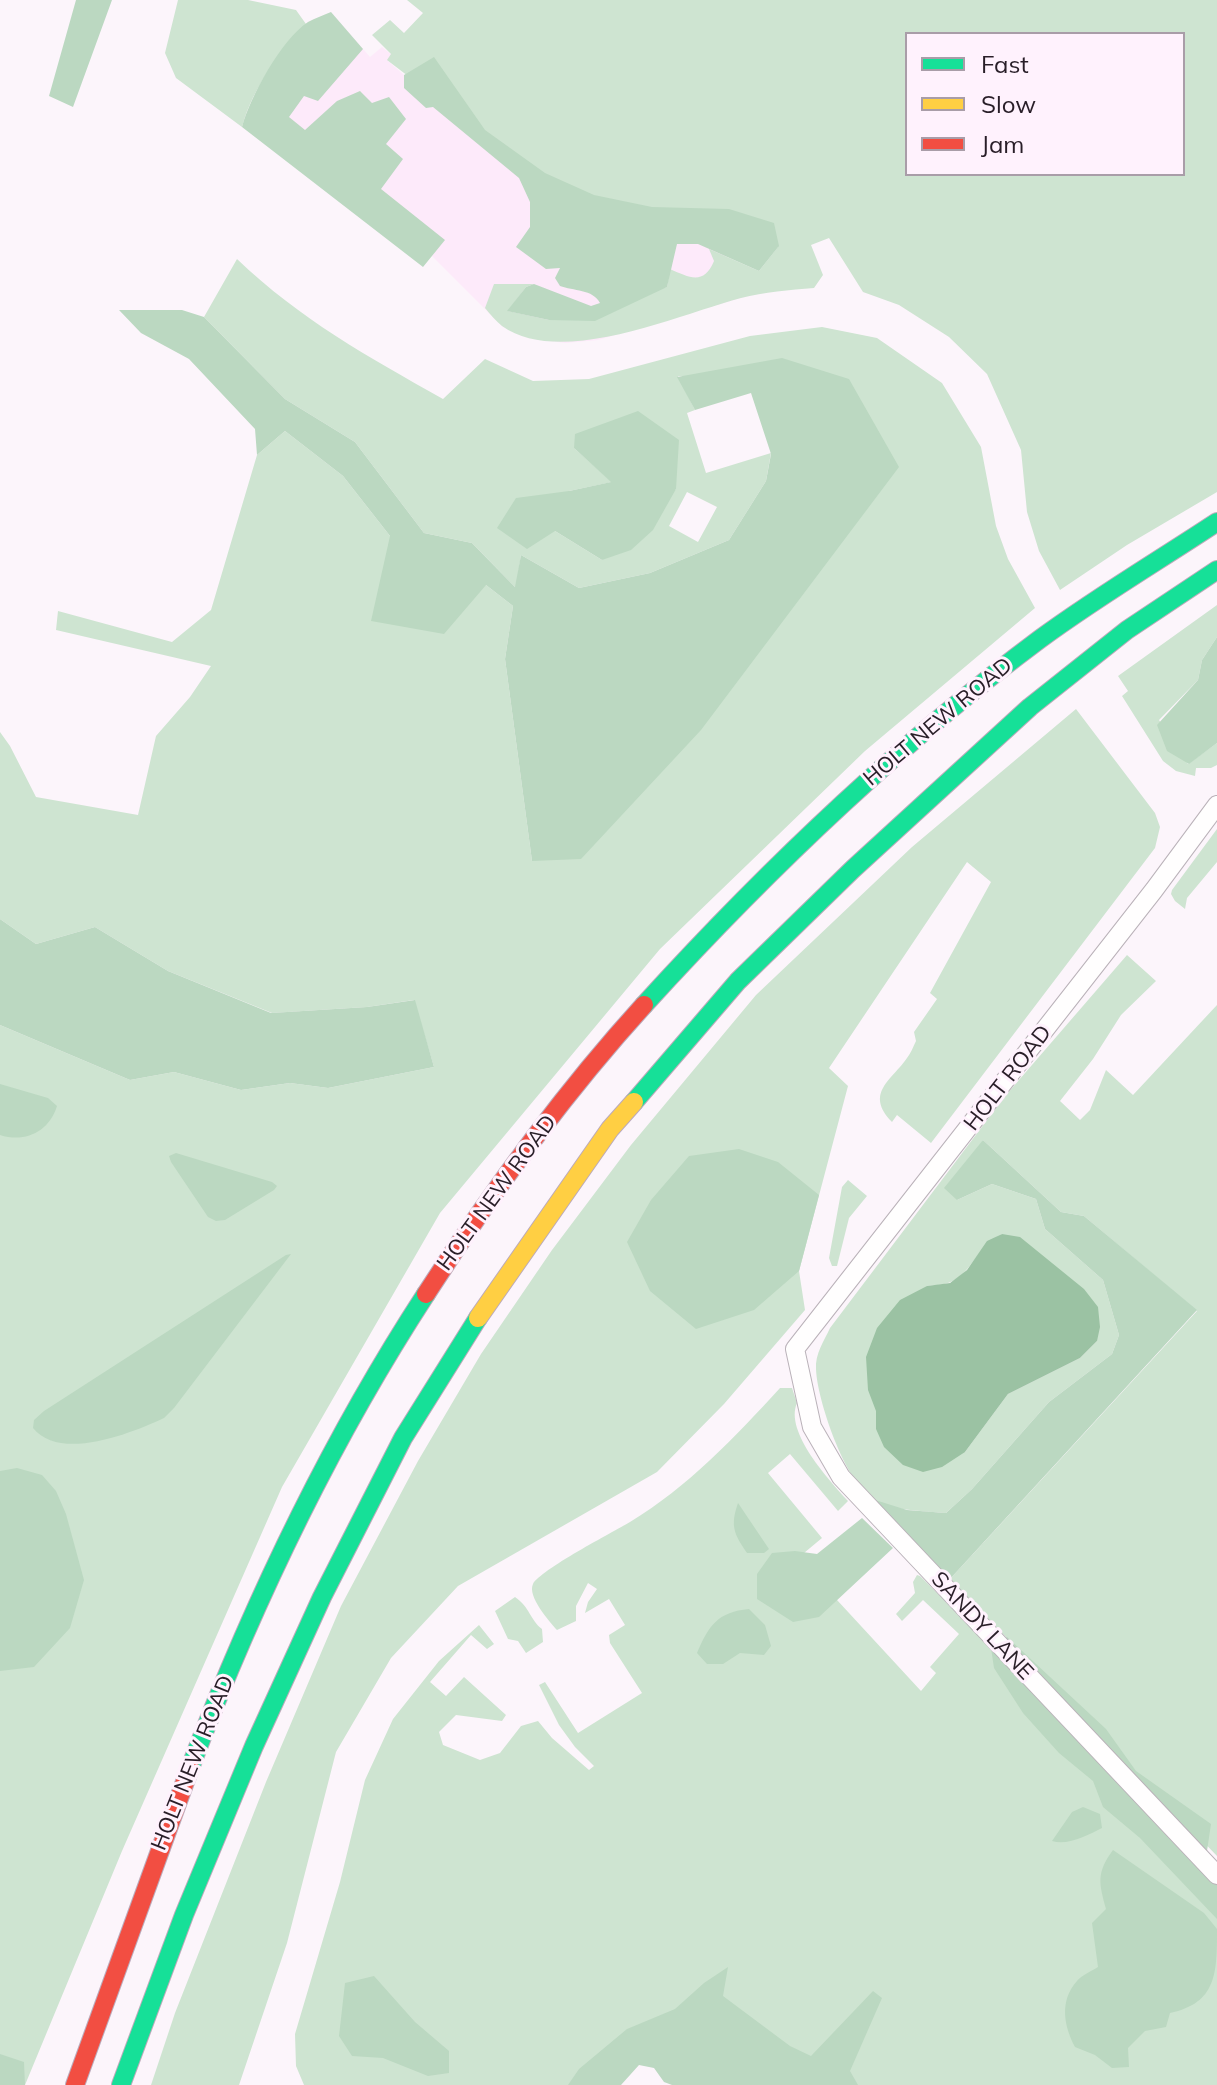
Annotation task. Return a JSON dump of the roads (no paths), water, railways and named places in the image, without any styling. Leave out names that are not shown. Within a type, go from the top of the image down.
[{"type":"highway","name":"HOLT NEW ROAD","points":[[75,2085],[138,1901],[199,1741],[322,1467],[415,1308],[510,1170],[609,1042],[728,911],[891,759],[1020,654],[1217,522]]},
{"type":"highway","points":[[121,2085],[184,1915],[254,1746],[335,1571],[403,1438],[499,1285],[610,1129],[738,981],[853,869],[1030,707],[1127,630],[1217,570]]},
{"type":"street","name":"HOLT ROAD","points":[[795,1349],[1145,903],[1217,805]]},
{"type":"street","name":"SANDY LANE","points":[[795,1349],[812,1427],[841,1477],[1217,1875]]}]
